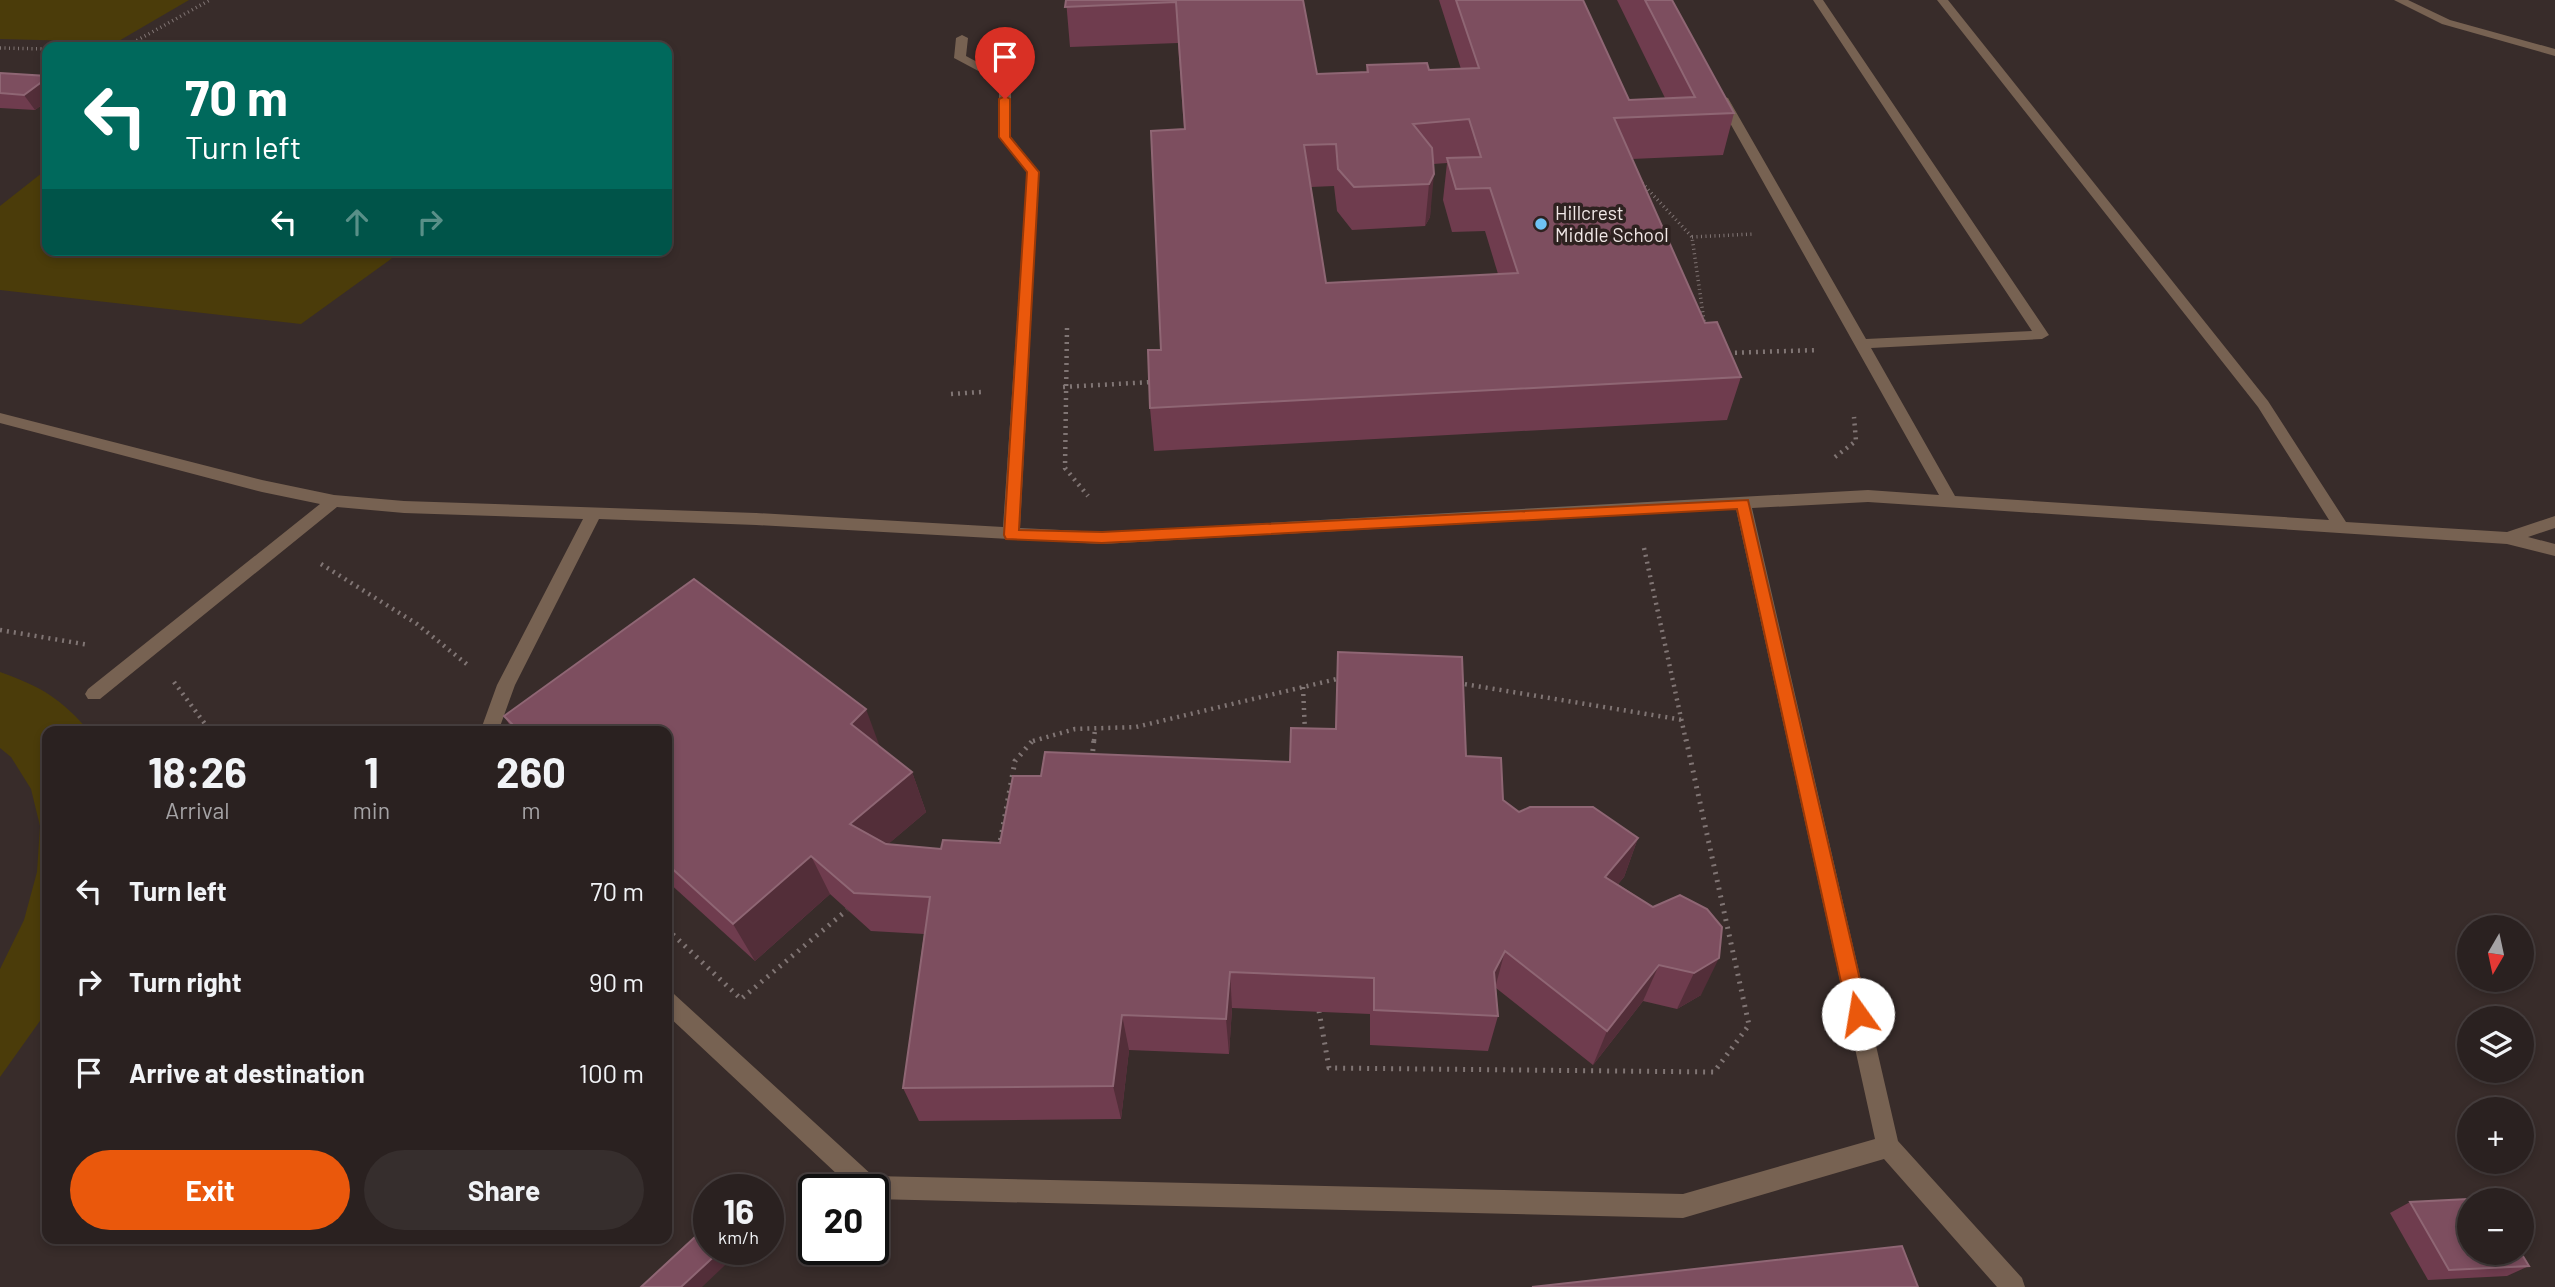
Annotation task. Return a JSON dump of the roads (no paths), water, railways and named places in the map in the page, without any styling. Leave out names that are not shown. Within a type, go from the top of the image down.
[{"type":"lane","points":[[1818,0],[2042,335],[1861,344]]},
{"type":"lane","points":[[1942,0],[2263,404],[2341,527]]},
{"type":"lane","points":[[2399,0],[2446,22],[2555,53]]},
{"type":"lane","points":[[962,37],[960,58],[1005,80],[1005,137],[1033,172],[1012,535]]},
{"type":"lane","points":[[1714,83],[1950,501]]},
{"type":"lane","points":[[0,418],[192,469],[334,501],[593,515],[756,519],[1102,538],[1868,496],[2507,538],[2555,550]]},
{"type":"lane","points":[[94,695],[334,501]]},
{"type":"lane","points":[[1743,503],[1888,1147],[2013,1287]]},
{"type":"lane","points":[[491,726],[506,685],[593,515]]},
{"type":"lane","points":[[2507,538],[2555,522]]},
{"type":"lane","points":[[672,1006],[868,1187],[1683,1206],[1888,1147]]},
{"type":"place","name":"Hillcrest Middle School","points":[[1541,224]]}]
